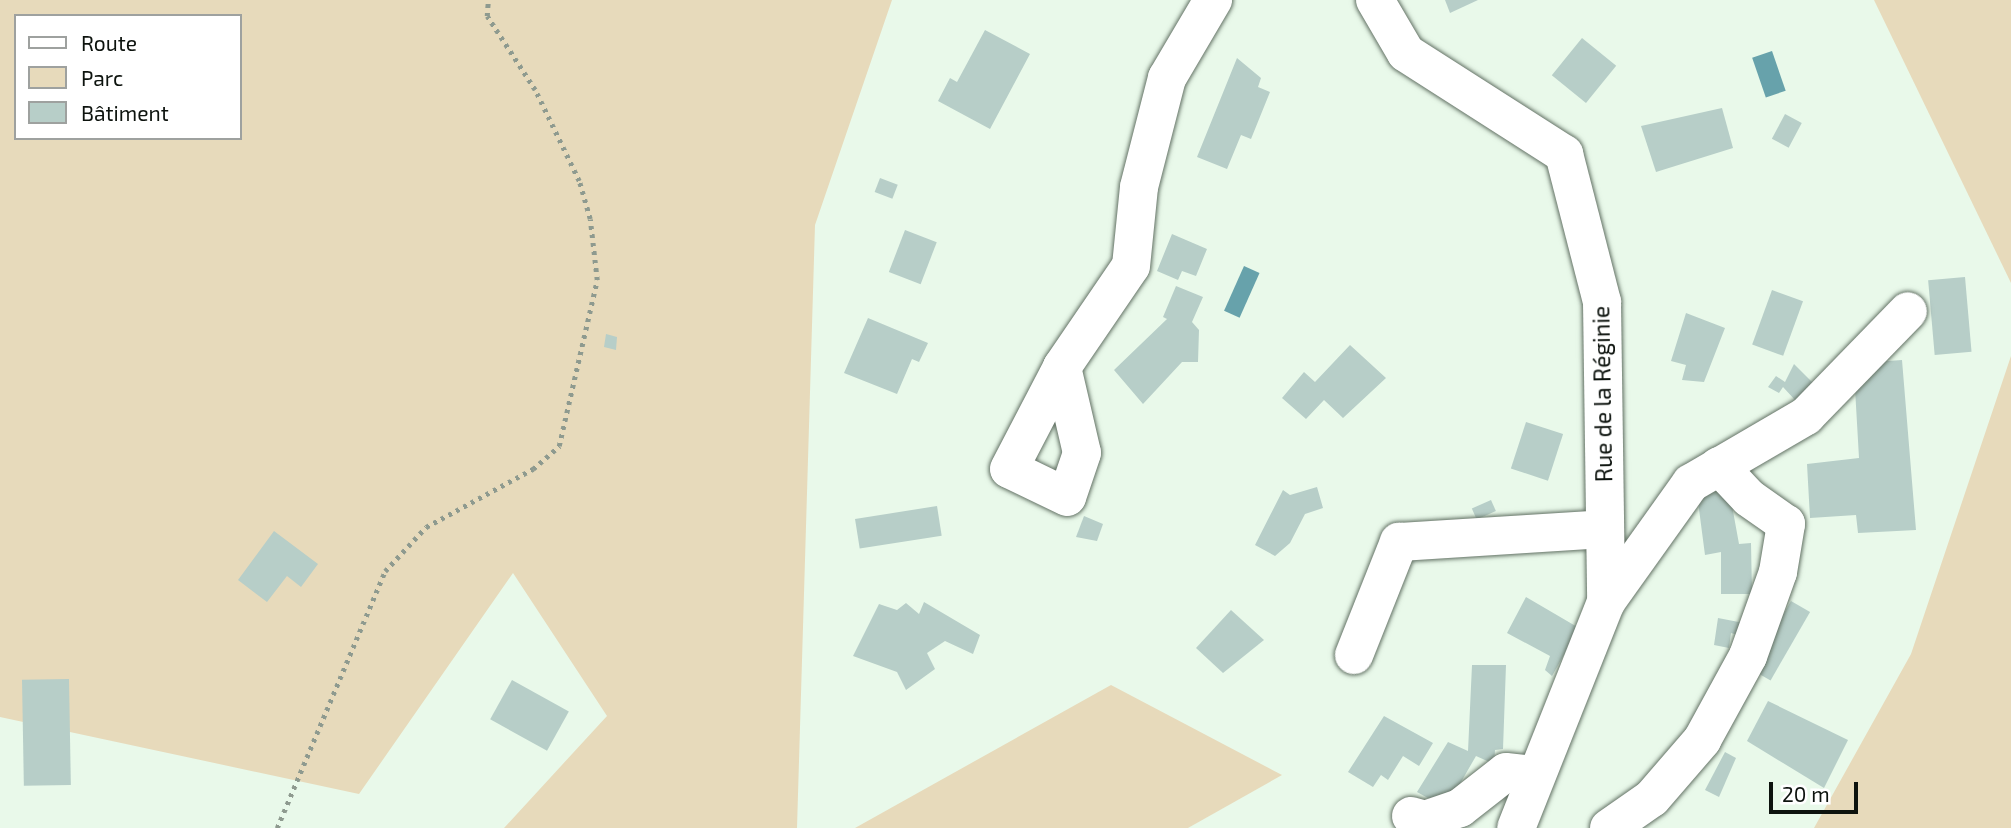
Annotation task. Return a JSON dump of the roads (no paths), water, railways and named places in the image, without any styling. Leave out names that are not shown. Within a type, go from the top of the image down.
[{"type":"street","points":[[1062,367],[1131,266],[1139,187],[1167,78],[1213,0]]},
{"type":"street","name":"Rue de la Réginie","points":[[1375,0],[1405,53],[1564,154],[1602,302],[1606,602],[1533,775],[1517,828]]},
{"type":"street","points":[[1606,602],[1690,483],[1806,416],[1908,312]]},
{"type":"street","points":[[1609,828],[1652,798],[1702,740],[1748,656],[1778,572],[1786,524],[1719,466]]},
{"type":"street","points":[[1354,655],[1399,542],[1605,529]]},
{"type":"street","points":[[1411,816],[1425,820],[1460,808],[1506,772],[1533,775]]},
{"type":"water","points":[[1772,51],[1786,91],[1766,98],[1752,58]]},
{"type":"water","points":[[1244,266],[1260,273],[1240,318],[1224,311]]}]
